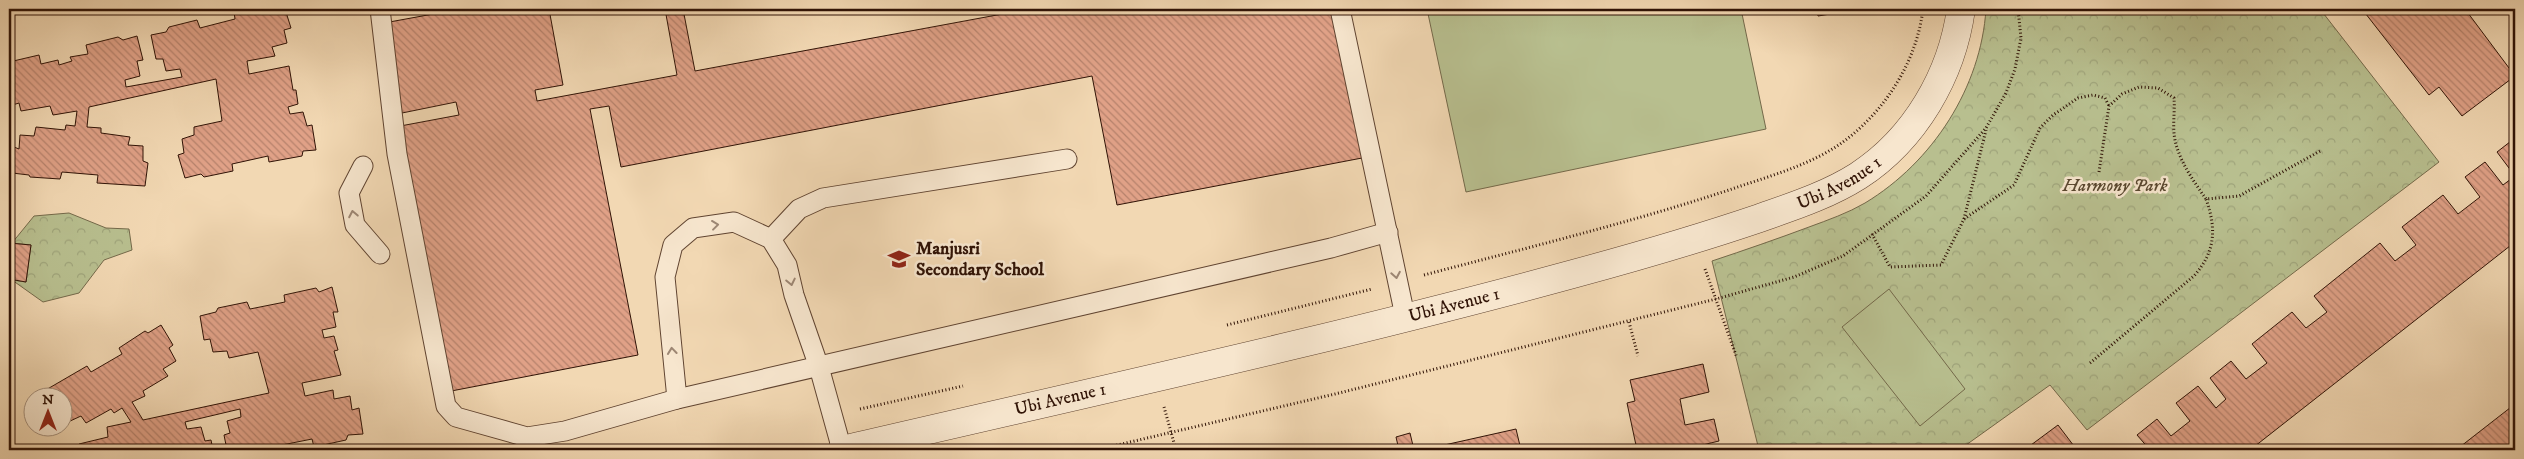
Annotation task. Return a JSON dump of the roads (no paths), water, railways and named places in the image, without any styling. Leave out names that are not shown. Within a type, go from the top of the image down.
[{"type":"street","name":"Ubi Avenue 1","points":[[842,450],[1156,378],[1405,316],[1693,241],[1821,196],[1859,175],[1884,156],[1910,128],[1932,97],[1949,61],[1961,9]]},
{"type":"lane","points":[[380,9],[397,154],[446,406],[456,417],[496,430],[527,437],[565,431],[677,399],[1331,248],[1388,232]]},
{"type":"lane","points":[[1340,9],[1405,316]]},
{"type":"lane","points":[[771,239],[799,209],[823,198],[1067,159]]},
{"type":"lane","points":[[363,166],[349,193],[355,225],[380,254]]},
{"type":"lane","points":[[677,399],[665,277],[673,246],[693,228],[734,222],[771,239],[788,265],[794,295],[819,367],[842,450]]},
{"type":"place","name":"Manjusri Secondary School","points":[[899,259]]},
{"type":"park label","name":"Harmony Park","points":[[2115,186]]}]
